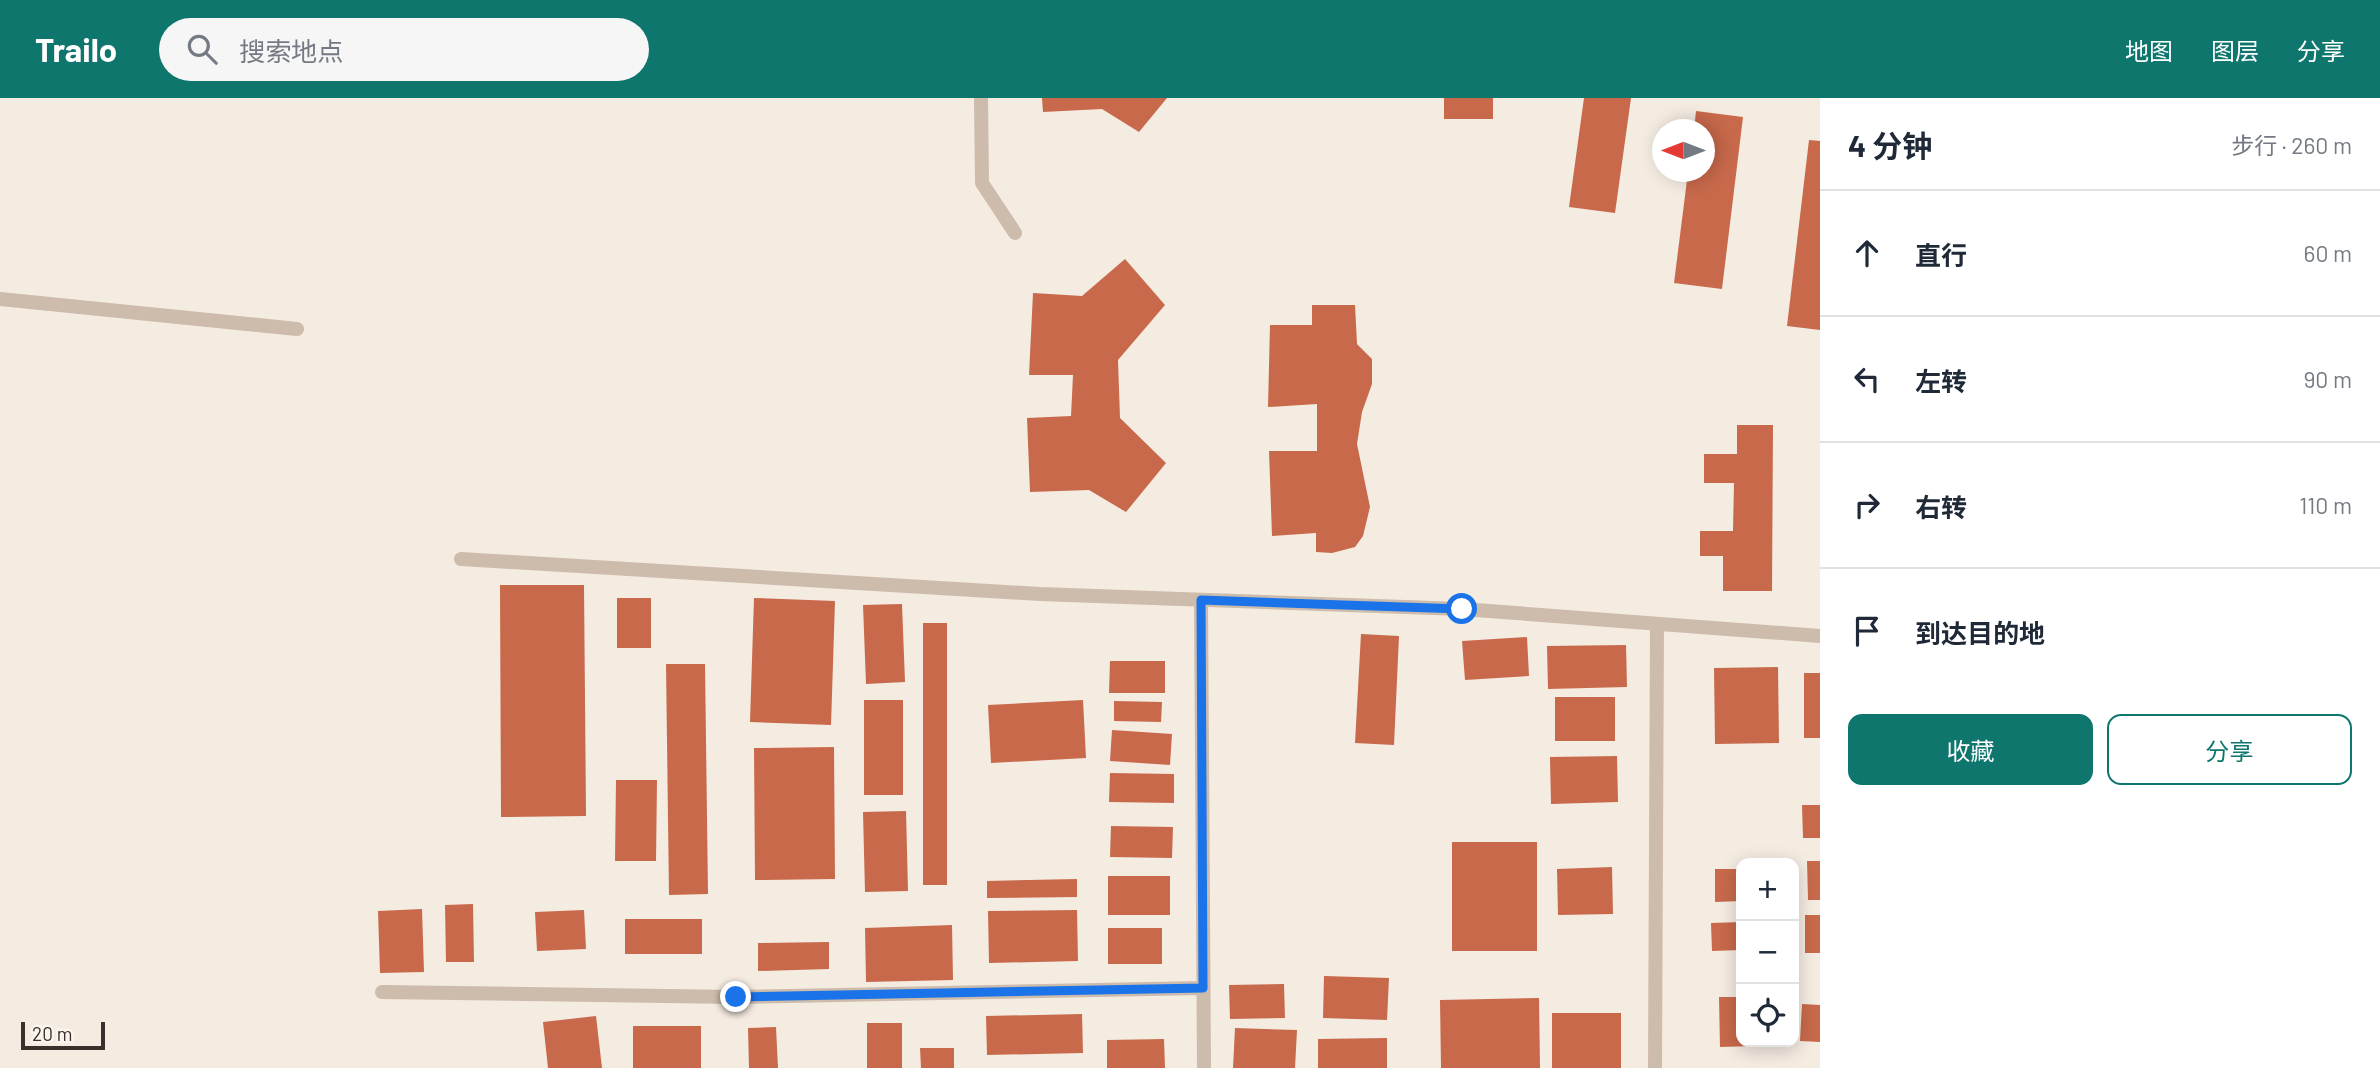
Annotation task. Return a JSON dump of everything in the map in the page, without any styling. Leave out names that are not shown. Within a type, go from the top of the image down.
[{"type":"lane","points":[[981,98],[982,183],[1015,233]]},
{"type":"lane","points":[[0,299],[297,328]]},
{"type":"lane","points":[[461,559],[1040,594],[1462,609],[1820,636]]},
{"type":"lane","points":[[1201,600],[1204,1068]]},
{"type":"lane","points":[[1655,1068],[1657,624]]},
{"type":"lane","points":[[382,992],[736,997],[1203,988]]},
{"type":"building","points":[[1042,98],[1167,98],[1139,132],[1102,109],[1043,112]]},
{"type":"building","points":[[1444,98],[1493,98],[1493,119],[1444,119]]},
{"type":"building","points":[[1584,98],[1631,98],[1615,213],[1569,207]]},
{"type":"building","points":[[1696,111],[1743,117],[1722,289],[1674,283],[1687,182],[1715,182],[1715,119],[1695,119]]},
{"type":"building","points":[[1809,140],[1820,141],[1820,330],[1787,326]]},
{"type":"building","points":[[1125,259],[1165,305],[1118,360],[1120,418],[1166,463],[1126,512],[1089,490],[1030,492],[1027,418],[1071,416],[1073,375],[1029,375],[1033,293],[1082,296]]},
{"type":"building","points":[[1312,305],[1355,305],[1357,344],[1372,359],[1372,384],[1362,412],[1357,444],[1370,507],[1363,536],[1355,547],[1332,553],[1316,552],[1316,533],[1272,536],[1269,451],[1317,451],[1317,404],[1268,407],[1270,325],[1312,325]]},
{"type":"building","points":[[1737,425],[1773,425],[1772,591],[1723,591],[1723,556],[1700,556],[1700,531],[1733,531],[1734,483],[1704,483],[1704,454],[1737,454]]},
{"type":"building","points":[[500,585],[584,585],[586,816],[501,817]]},
{"type":"building","points":[[617,598],[651,598],[651,648],[617,648]]},
{"type":"building","points":[[754,598],[835,601],[831,725],[750,722]]},
{"type":"building","points":[[902,604],[905,682],[866,684],[863,605]]},
{"type":"building","points":[[923,623],[947,623],[947,885],[923,885]]},
{"type":"building","points":[[1361,634],[1399,636],[1394,745],[1355,743]]},
{"type":"building","points":[[1527,637],[1529,676],[1465,680],[1462,641]]},
{"type":"building","points":[[1626,645],[1627,687],[1548,689],[1547,646]]},
{"type":"building","points":[[1110,661],[1165,661],[1165,693],[1109,693]]},
{"type":"building","points":[[666,664],[705,664],[708,894],[669,895]]},
{"type":"building","points":[[1778,667],[1779,743],[1715,744],[1714,668]]},
{"type":"building","points":[[1804,673],[1820,673],[1820,738],[1804,738]]},
{"type":"building","points":[[1555,697],[1615,697],[1615,741],[1555,741]]},
{"type":"building","points":[[864,700],[903,700],[903,795],[864,795]]},
{"type":"building","points":[[1083,700],[1086,758],[991,763],[988,705]]},
{"type":"building","points":[[1114,701],[1162,702],[1161,722],[1114,721]]},
{"type":"building","points":[[1112,730],[1172,734],[1170,765],[1110,761]]},
{"type":"building","points":[[834,747],[835,879],[755,880],[754,748]]},
{"type":"building","points":[[1617,756],[1618,802],[1551,804],[1550,757]]},
{"type":"building","points":[[1110,773],[1174,774],[1174,803],[1109,802]]},
{"type":"building","points":[[616,780],[657,780],[656,861],[615,861]]},
{"type":"building","points":[[1802,805],[1820,805],[1820,838],[1803,838]]},
{"type":"building","points":[[906,811],[908,891],[865,892],[863,812]]},
{"type":"building","points":[[1111,826],[1173,827],[1172,858],[1110,857]]},
{"type":"building","points":[[1452,842],[1537,842],[1537,951],[1452,951]]},
{"type":"building","points":[[1807,861],[1820,861],[1820,900],[1808,900]]},
{"type":"building","points":[[1612,867],[1613,914],[1558,915],[1557,869]]},
{"type":"building","points":[[1715,869],[1736,869],[1736,901],[1715,902]]},
{"type":"building","points":[[1108,876],[1170,876],[1170,915],[1108,915]]},
{"type":"building","points":[[1077,879],[1077,897],[987,898],[987,881]]},
{"type":"building","points":[[473,904],[474,962],[446,962],[445,905]]},
{"type":"building","points":[[422,909],[424,972],[380,973],[378,911]]},
{"type":"building","points":[[584,910],[586,949],[537,951],[535,912]]},
{"type":"building","points":[[1077,910],[1078,961],[989,963],[988,911]]},
{"type":"building","points":[[1805,915],[1820,915],[1820,953],[1805,953]]},
{"type":"building","points":[[625,919],[702,919],[702,954],[625,954]]},
{"type":"building","points":[[1736,922],[1736,950],[1712,951],[1711,923]]},
{"type":"building","points":[[952,925],[953,980],[866,982],[865,928]]},
{"type":"building","points":[[1108,928],[1162,928],[1162,964],[1108,964]]},
{"type":"building","points":[[829,942],[829,969],[758,971],[758,943]]},
{"type":"building","points":[[1324,976],[1389,978],[1387,1020],[1323,1018]]},
{"type":"building","points":[[1284,984],[1285,1018],[1230,1019],[1229,985]]},
{"type":"building","points":[[1719,997],[1736,997],[1736,1047],[1720,1047]]},
{"type":"building","points":[[1539,998],[1540,1068],[1441,1068],[1440,1000]]},
{"type":"building","points":[[1802,1004],[1820,1005],[1820,1042],[1800,1041]]},
{"type":"building","points":[[1552,1013],[1621,1013],[1621,1068],[1552,1068]]},
{"type":"building","points":[[1082,1014],[1083,1053],[987,1055],[986,1016]]},
{"type":"building","points":[[596,1016],[602,1068],[548,1068],[543,1022]]},
{"type":"building","points":[[867,1023],[902,1023],[902,1068],[867,1068]]},
{"type":"building","points":[[633,1026],[701,1026],[701,1068],[633,1068]]},
{"type":"building","points":[[776,1027],[778,1068],[749,1068],[748,1028]]},
{"type":"building","points":[[1235,1028],[1297,1030],[1295,1068],[1233,1068]]},
{"type":"building","points":[[1387,1038],[1387,1068],[1318,1068],[1318,1039]]},
{"type":"building","points":[[1164,1039],[1165,1068],[1107,1068],[1107,1040]]},
{"type":"building","points":[[920,1048],[954,1048],[954,1068],[921,1068]]},
{"type":"route","points":[[736,997],[1203,988],[1201,600],[1462,609]]}]
